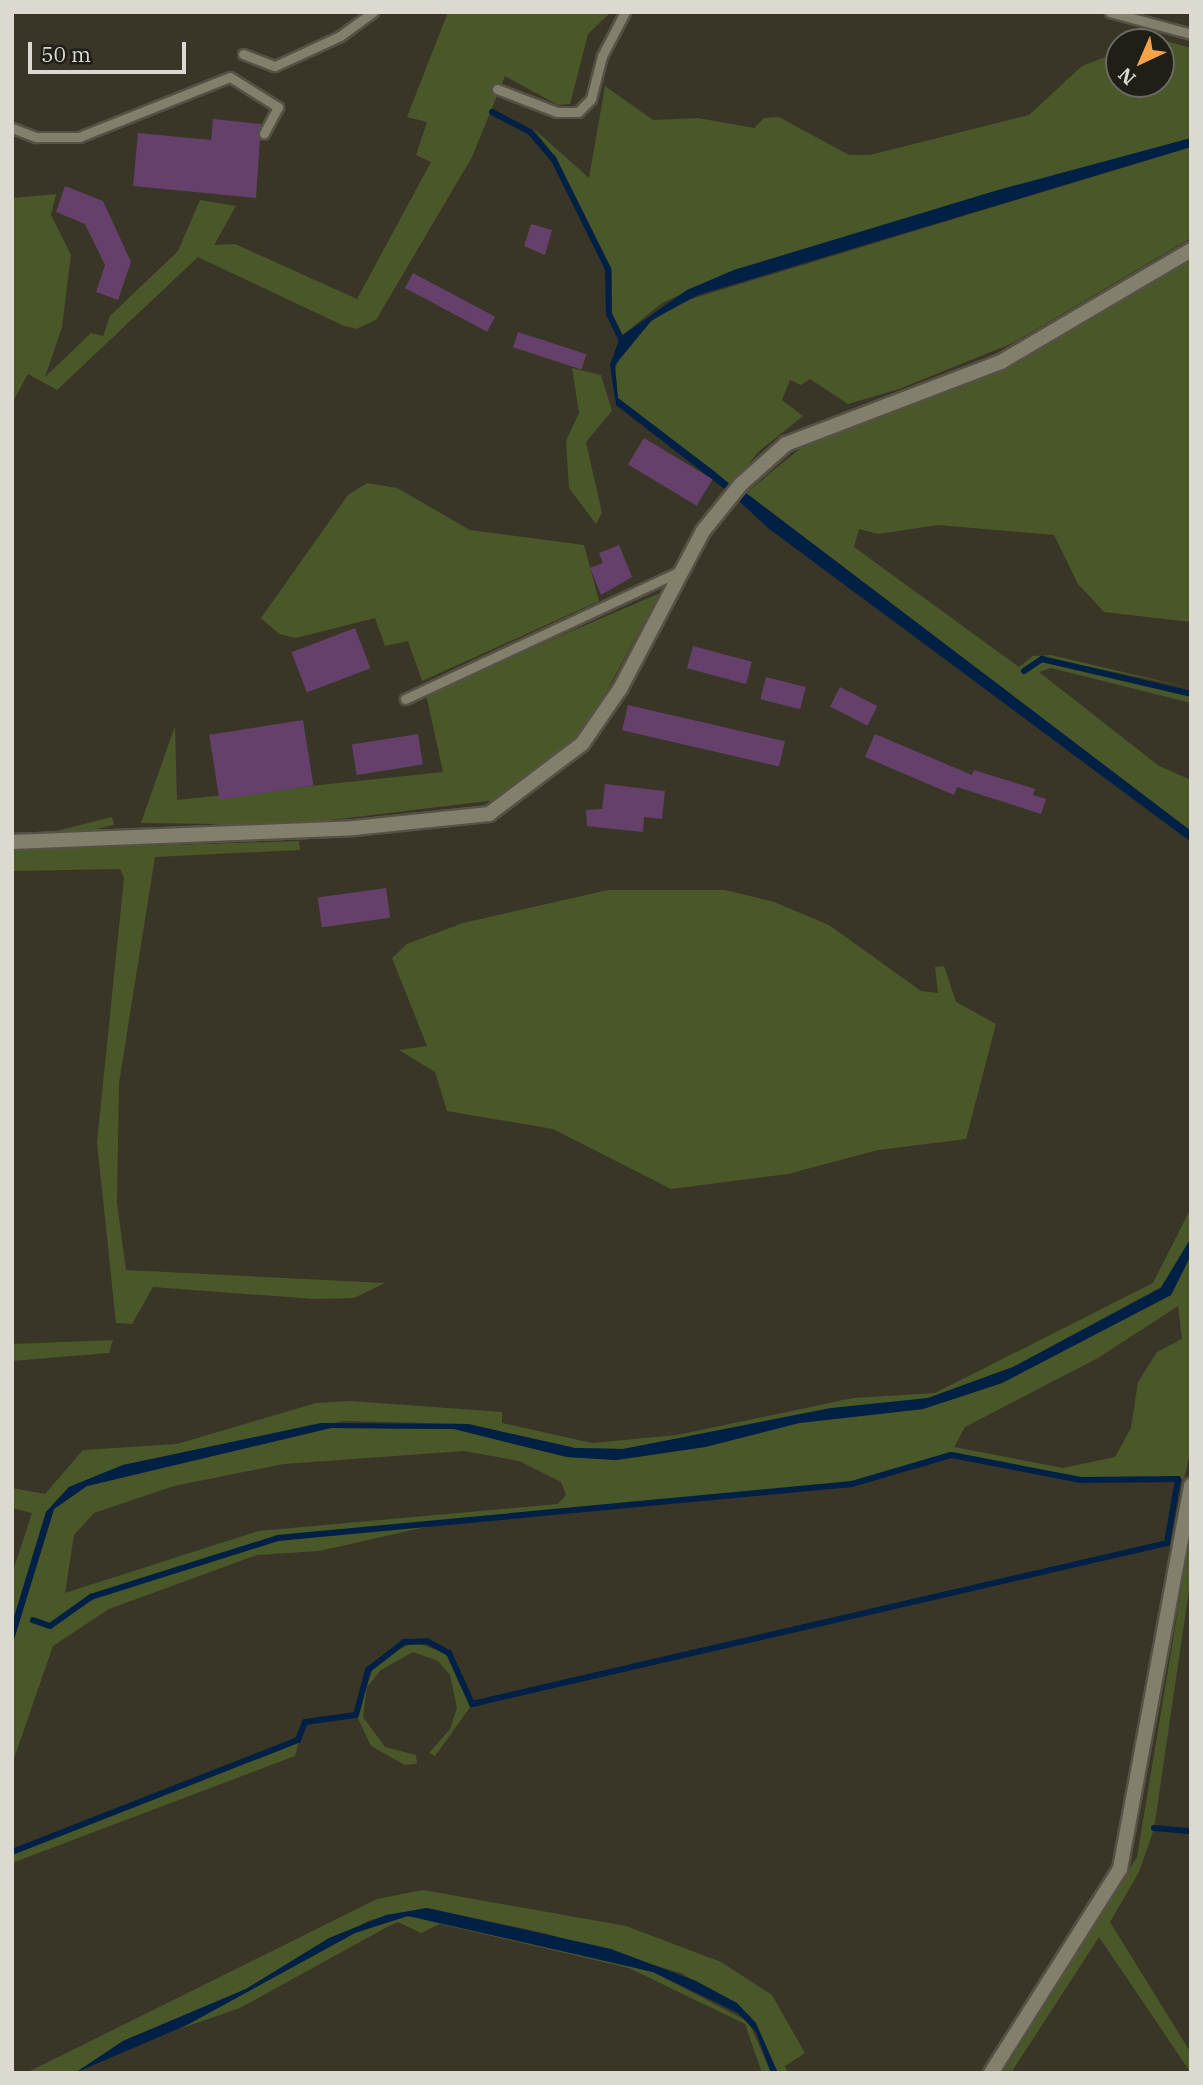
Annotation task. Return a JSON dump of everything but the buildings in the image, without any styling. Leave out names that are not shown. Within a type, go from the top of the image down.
[{"type":"street","points":[[12,842],[354,828],[489,814],[582,744],[620,689],[679,572],[741,484],[786,444],[1001,362],[1191,250]]},
{"type":"street","points":[[990,2073],[1120,1869],[1191,1486]]},
{"type":"lane","points":[[243,54],[275,66],[340,36],[373,12]]},
{"type":"lane","points":[[497,89],[557,112],[578,112],[591,100],[602,55],[625,12]]},
{"type":"lane","points":[[1110,12],[1191,34]]},
{"type":"lane","points":[[12,128],[36,137],[79,137],[230,78],[278,107],[264,133]]},
{"type":"lane","points":[[405,699],[679,572]]},
{"type":"green space","points":[[448,12],[611,12],[588,34],[570,104],[558,105],[505,76],[472,157],[376,320],[356,329],[342,325],[198,257],[57,390],[28,374],[12,403],[12,198],[56,194],[51,215],[71,255],[62,327],[45,377],[91,333],[103,336],[110,316],[178,251],[200,200],[236,206],[214,245],[235,244],[357,299],[431,162],[416,155],[427,122],[407,117]]},
{"type":"green space","points":[[1175,44],[1191,48],[1191,138],[734,270],[662,303],[620,337],[612,318],[612,270],[555,157],[533,128],[589,178],[605,86],[653,120],[698,118],[754,128],[764,118],[779,117],[849,155],[870,155],[1029,115],[1082,66],[1103,58],[1105,98],[1175,98]]},
{"type":"green space","points":[[1191,147],[1191,238],[1013,343],[899,389],[848,404],[810,379],[801,385],[790,380],[782,400],[803,416],[758,452],[732,486],[618,398],[613,376],[620,356],[639,330],[678,303]]},
{"type":"green space","points":[[1191,260],[1191,622],[1104,612],[1078,584],[1054,535],[938,525],[878,534],[859,529],[854,547],[1019,667],[1033,656],[1051,655],[1191,688],[1042,657],[1023,670],[1042,660],[1191,695],[1191,703],[1051,668],[1039,672],[1159,766],[1191,780],[1191,831],[746,493],[802,447],[1011,367]]},
{"type":"green space","points":[[572,368],[601,375],[612,411],[586,442],[602,513],[596,524],[569,488],[566,441],[579,413]]},
{"type":"green space","points":[[367,483],[397,488],[470,530],[584,545],[599,601],[422,681],[408,641],[385,646],[375,618],[296,638],[279,634],[261,618],[348,495]]},
{"type":"green space","points":[[660,593],[585,731],[496,800],[290,825],[141,823],[175,726],[177,800],[443,772],[426,694]]},
{"type":"green space","points":[[112,817],[114,825],[17,849],[15,841]]},
{"type":"green space","points":[[299,841],[300,850],[155,857],[119,1083],[117,1203],[126,1270],[385,1283],[354,1298],[315,1299],[153,1287],[132,1324],[116,1323],[97,1142],[124,878],[120,869],[12,871],[12,850]]},
{"type":"green space","points":[[608,890],[725,890],[774,902],[829,925],[921,991],[938,993],[935,967],[944,966],[956,1002],[996,1024],[966,1139],[878,1150],[788,1174],[671,1189],[553,1129],[447,1111],[435,1072],[399,1050],[427,1046],[392,958],[407,944],[463,923]]},
{"type":"green space","points":[[1191,1208],[1191,1238],[1161,1287],[1013,1367],[928,1398],[623,1449],[575,1448],[468,1424],[344,1421],[123,1465],[69,1487],[46,1512],[12,1624],[12,1574],[32,1513],[12,1508],[12,1488],[45,1494],[83,1450],[177,1444],[316,1403],[351,1401],[502,1412],[502,1423],[592,1443],[677,1435],[853,1398],[935,1393],[1153,1283]]},
{"type":"green space","points":[[1191,1255],[1191,1449],[1184,1479],[1080,1479],[951,1453],[852,1482],[278,1536],[91,1595],[50,1624],[33,1622],[50,1627],[92,1598],[279,1539],[435,1525],[319,1551],[257,1555],[109,1609],[53,1646],[12,1764],[12,1646],[54,1509],[87,1486],[331,1428],[454,1429],[567,1457],[616,1460],[705,1447],[799,1423],[923,1409],[1002,1383],[1171,1295]],"holes":[[[1178,1306],[1182,1339],[1157,1352],[1138,1382],[1131,1428],[1115,1457],[1063,1468],[954,1447],[965,1427],[1098,1358]],[[464,1451],[519,1461],[561,1482],[566,1495],[558,1504],[258,1531],[65,1593],[74,1535],[94,1513],[174,1486],[284,1464]]]},
{"type":"green space","points":[[113,1340],[109,1353],[12,1361],[12,1344]]},
{"type":"green space","points":[[1191,1531],[1191,1576],[1154,1829],[1139,1872],[1110,1922],[1191,2053],[1191,2073],[1099,1937],[1011,2073],[1003,2073],[1137,1857]]},
{"type":"green space","points":[[414,1642],[448,1654],[471,1706],[435,1756],[429,1753],[450,1729],[457,1708],[450,1675],[438,1661],[413,1652],[381,1670],[367,1687],[363,1717],[385,1747],[416,1755],[417,1764],[405,1765],[371,1746],[357,1716],[375,1662]]},
{"type":"green space","points":[[299,1741],[295,1756],[12,1863],[12,1853]]},
{"type":"green space","points":[[423,1890],[626,1926],[721,1962],[772,1995],[805,2053],[785,2066],[788,2073],[778,2073],[749,2015],[681,1973],[544,1933],[427,1908],[370,1920],[246,1989],[123,2041],[75,2073],[26,2073],[377,1899]]},
{"type":"green space","points":[[421,1916],[653,1972],[749,2022],[771,2073],[762,2073],[745,2024],[629,1968],[440,1924],[421,1933],[398,1922],[240,2008],[179,2029],[355,1933],[397,1917]]},
{"type":"water","points":[[1191,138],[1191,147],[698,295],[652,320],[615,365],[618,398],[732,486],[727,491],[616,405],[610,365],[620,337],[687,290],[734,270],[998,190]]},
{"type":"water","points":[[746,493],[1191,831],[1191,842],[768,528],[738,500]]},
{"type":"water","points":[[1191,1238],[1191,1255],[1171,1295],[1002,1383],[923,1409],[799,1423],[705,1447],[616,1460],[567,1457],[454,1429],[331,1428],[87,1486],[54,1509],[12,1646],[12,1624],[46,1512],[69,1487],[123,1465],[321,1423],[468,1424],[575,1448],[623,1449],[831,1408],[928,1398],[1013,1367],[1161,1288]]},
{"type":"water","points":[[427,1908],[611,1949],[696,1981],[737,2003],[756,2023],[778,2073],[771,2073],[756,2032],[738,2013],[653,1972],[408,1916],[355,1933],[187,2025],[75,2073],[123,2041],[246,1989],[329,1938],[386,1915]]},
{"type":"waterway","points":[[492,112],[530,132],[553,158],[608,269],[609,314],[623,343]]},
{"type":"waterway","points":[[1024,671],[1042,659],[1191,694]]},
{"type":"waterway","points":[[12,1852],[298,1740],[305,1722],[356,1715],[368,1670],[404,1642],[427,1641],[449,1653],[472,1704],[1167,1543],[1178,1479],[1081,1480],[951,1455],[852,1484],[278,1538],[91,1597],[50,1626],[33,1620]]},
{"type":"waterway","points":[[1154,1828],[1191,1831]]}]
